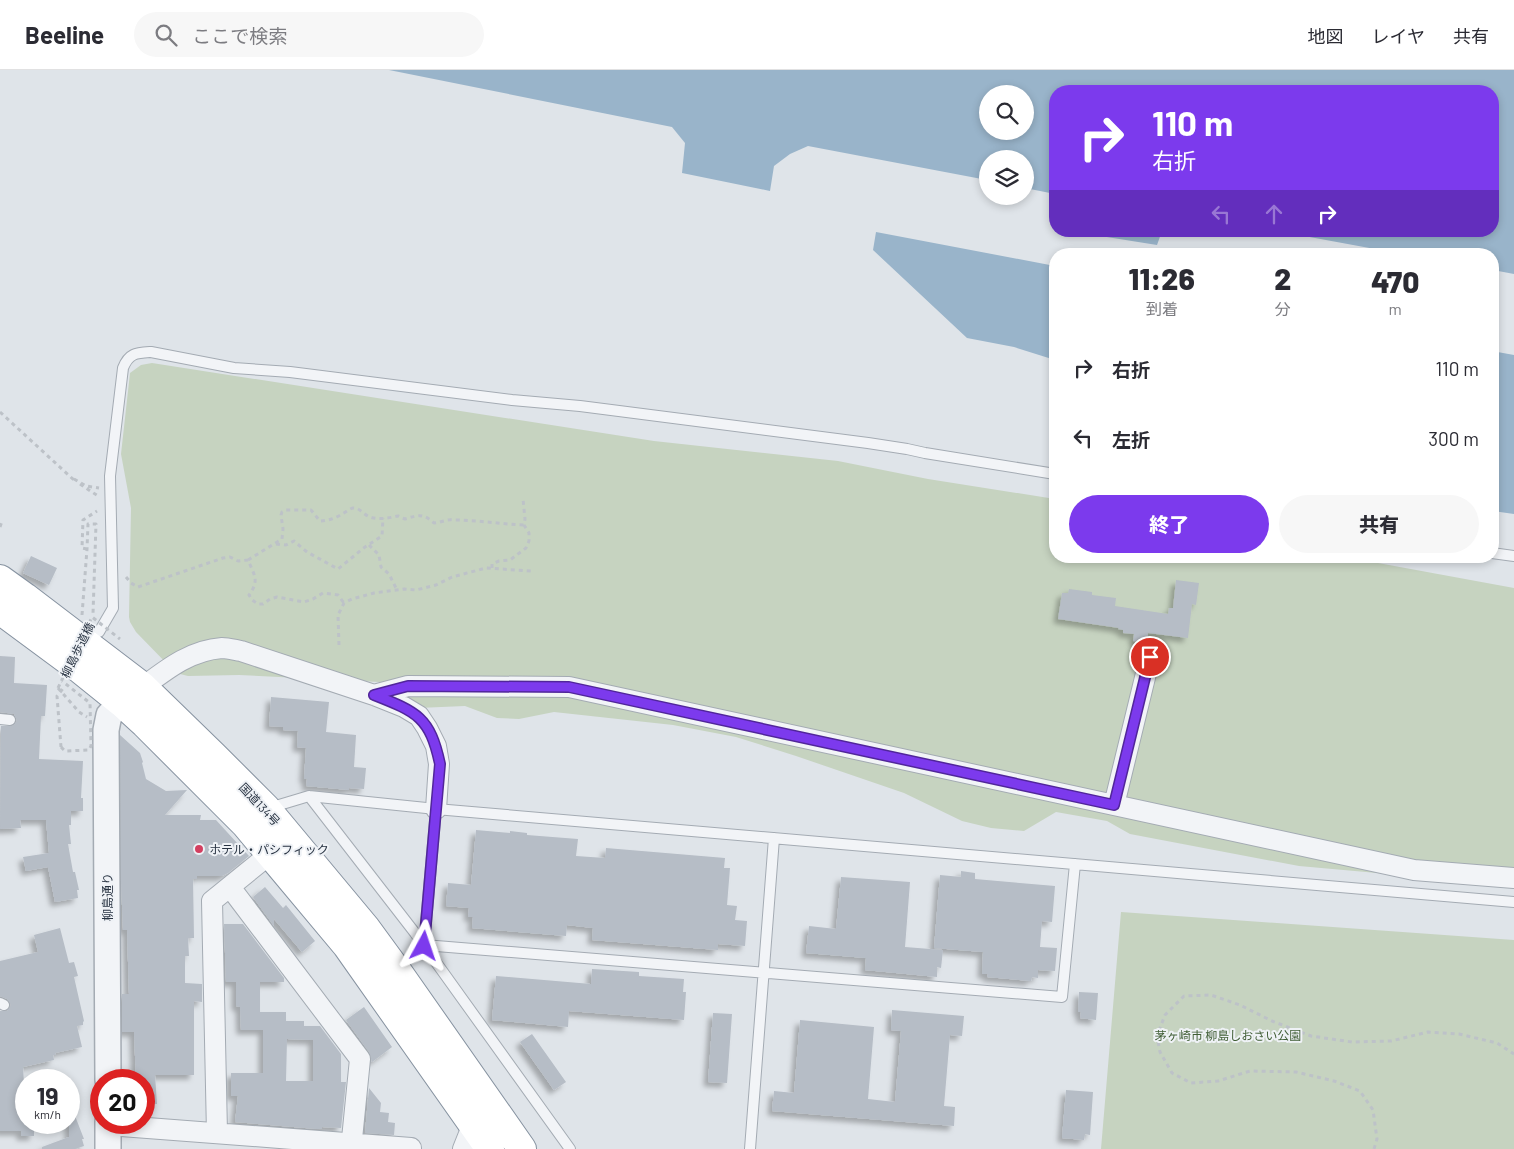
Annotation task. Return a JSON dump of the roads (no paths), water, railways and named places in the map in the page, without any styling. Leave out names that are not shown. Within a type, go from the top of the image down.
[{"type":"highway","name":"国道134号","points":[[0,579],[25,597],[115,702],[214,756],[266,808],[366,928],[522,1149]]},
{"type":"highway","name":"国道134号","points":[[4,619],[145,724],[245,824],[347,946],[490,1149]]},
{"type":"street","points":[[115,702],[188,656],[206,650],[224,648],[241,651],[374,695],[404,707],[418,716],[428,728],[436,746],[440,764],[436,809]]},
{"type":"street","points":[[1114,805],[1150,657]]},
{"type":"street","points":[[374,695],[408,686],[569,687],[1414,870],[1514,878]]},
{"type":"street","name":"柳島通り","points":[[108,1069],[106,730],[115,702]]},
{"type":"street","points":[[217,1133],[212,901],[270,854]]},
{"type":"street","points":[[230,887],[360,1060],[352,1146]]},
{"type":"street","points":[[463,1149],[473,1124]]},
{"type":"street","points":[[128,1134],[197,1141],[217,1133],[352,1146],[411,1148]]},
{"type":"lane","points":[[99,632],[113,608],[110,484],[122,368],[132,355],[152,352],[234,368],[290,372],[512,400],[598,408],[907,448],[925,453],[1049,473]]},
{"type":"lane","points":[[1499,554],[1514,556]]},
{"type":"lane","points":[[309,796],[424,946],[570,1149]]},
{"type":"lane","points":[[266,808],[309,796],[436,809],[1514,902]]},
{"type":"lane","points":[[424,946],[436,809]]},
{"type":"lane","points":[[750,1149],[774,838]]},
{"type":"lane","points":[[424,946],[1062,997],[1075,864]]},
{"type":"water","points":[[389,70],[1514,70],[1514,274],[1499,271],[1499,248],[1369,248],[1310,237],[1499,237],[1499,85],[1049,85],[1049,193],[1034,190],[1034,150],[979,150],[979,178],[808,146],[790,154],[774,166],[770,191],[682,173],[685,143],[672,127]]},
{"type":"water","points":[[876,232],[1049,265],[1049,358],[1014,347],[967,338],[873,250]]},
{"type":"water","points":[[1107,237],[1160,237],[1157,245]]},
{"type":"water","points":[[1499,352],[1514,355],[1514,514],[1499,512]]},
{"type":"place","name":"ホテル・パシフィック","points":[[199,849]]},
{"type":"park label","name":"茅ヶ崎市 柳島しおさい公園","points":[[1228,1035]]}]
